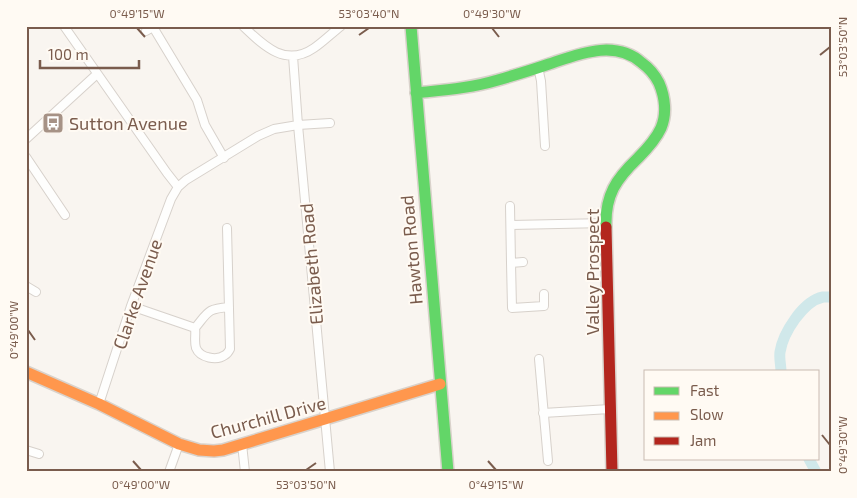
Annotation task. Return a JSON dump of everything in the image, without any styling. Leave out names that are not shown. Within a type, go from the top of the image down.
[{"type":"street","points":[[64,26],[178,187],[186,180],[258,136],[274,129],[330,123]]},
{"type":"street","points":[[243,26],[274,52],[293,56],[313,49],[341,26]]},
{"type":"street","name":"Hawton Road","points":[[411,26],[448,472]]},
{"type":"street","points":[[151,28],[198,100],[205,125],[224,158]]},
{"type":"street","name":"Valley Prospect","points":[[416,93],[476,86],[504,79],[574,56],[602,50],[623,52],[640,59],[653,73],[660,85],[664,101],[664,116],[660,130],[652,142],[615,184],[609,201],[606,224],[612,472]]},
{"type":"street","name":"Elizabeth Road","points":[[293,56],[330,472]]},
{"type":"street","points":[[538,67],[541,81],[545,146]]},
{"type":"street","points":[[26,139],[97,74]]},
{"type":"street","points":[[26,157],[65,214]]},
{"type":"street","name":"Clarke Avenue","points":[[99,404],[131,306],[170,199],[178,187]]},
{"type":"street","points":[[510,206],[512,308],[544,306],[544,294]]},
{"type":"street","points":[[511,225],[606,224]]},
{"type":"street","points":[[227,228],[229,307],[230,349],[222,357],[206,358],[196,348],[195,328],[210,310],[229,307]]},
{"type":"street","points":[[512,263],[523,262]]},
{"type":"street","points":[[26,286],[36,292]]},
{"type":"street","points":[[131,306],[195,328]]},
{"type":"street","points":[[539,360],[548,462]]},
{"type":"street","name":"Churchill Drive","points":[[26,372],[99,404],[179,444],[206,451],[223,450],[440,384]]},
{"type":"street","points":[[544,413],[610,410]]},
{"type":"street","points":[[169,472],[179,444]]},
{"type":"street","points":[[242,444],[244,472]]},
{"type":"street","points":[[26,450],[39,454]]},
{"type":"waterway","points":[[781,370],[780,354],[782,344],[795,319],[801,311],[816,300],[823,297],[831,297]]},
{"type":"waterway","points":[[810,460],[816,472]]},
{"type":"traffic: fast","points":[[411,26],[448,472]]},
{"type":"traffic: fast","points":[[416,93],[488,83],[572,56],[597,51],[609,50],[620,52],[642,63],[654,74],[661,88],[664,100],[663,123],[654,140],[613,188],[607,206],[606,227]]},
{"type":"traffic: slow","points":[[26,372],[99,404],[179,444],[199,450],[214,451],[223,450],[440,384]]},
{"type":"traffic: jam","points":[[606,227],[612,472]]},
{"type":"place","name":"Sutton Avenue","points":[[53,123]]}]
